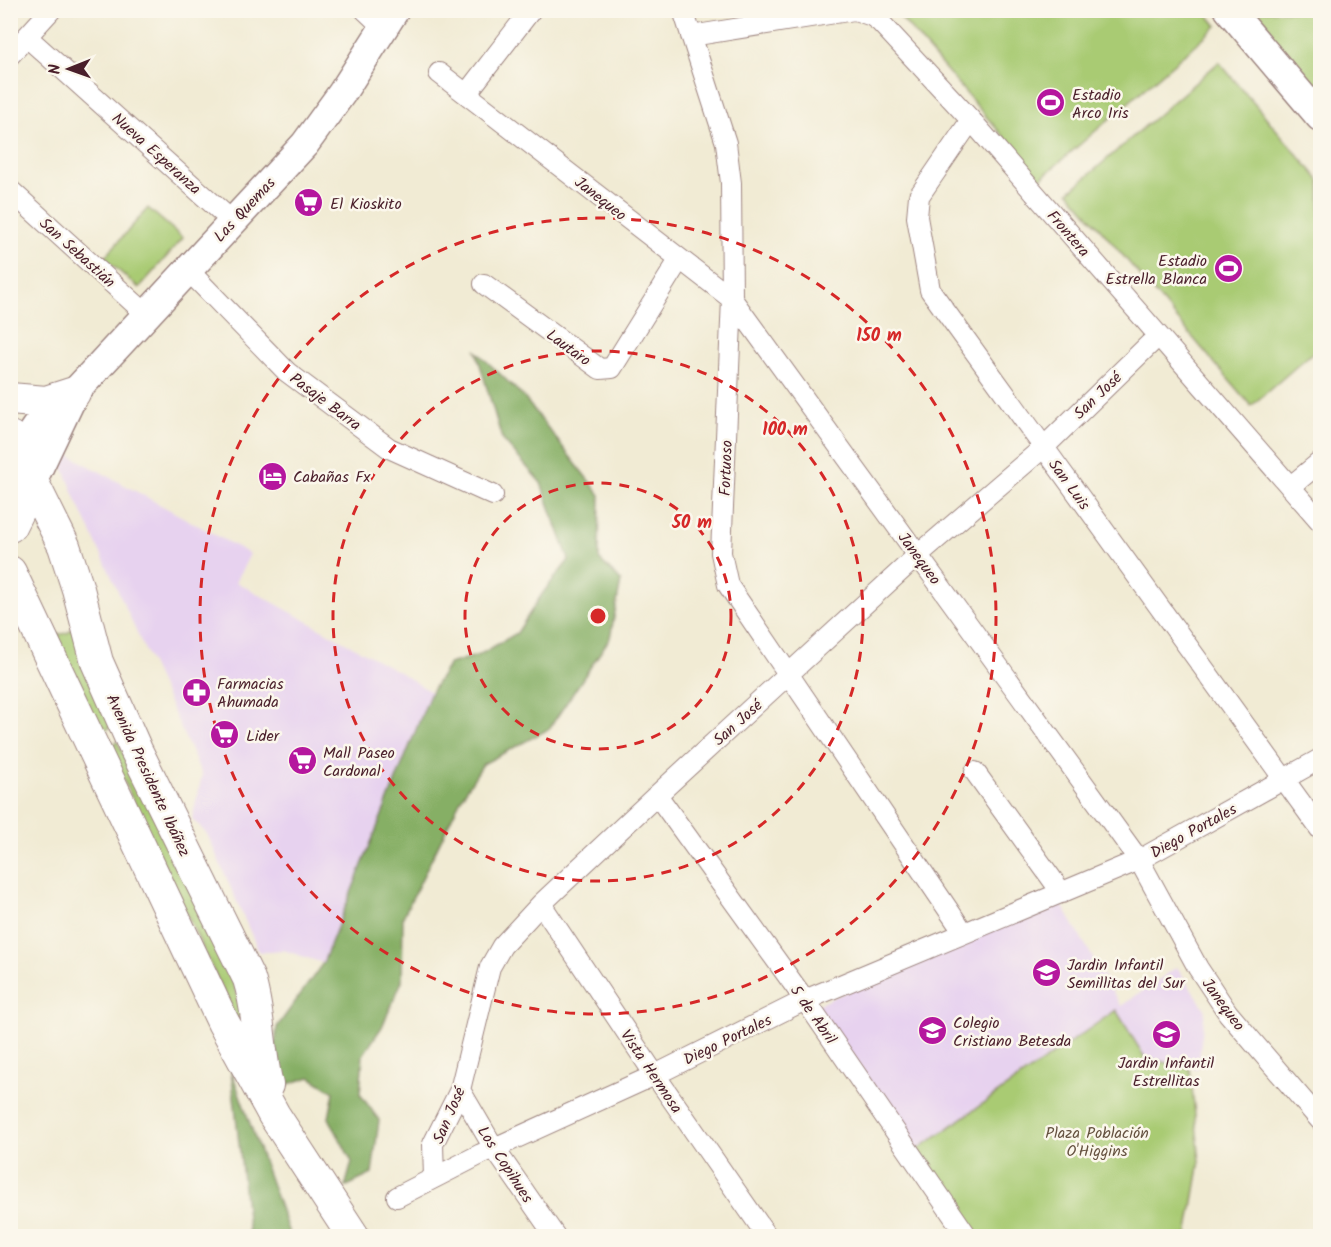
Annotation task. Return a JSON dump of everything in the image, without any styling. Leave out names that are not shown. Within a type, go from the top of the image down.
[{"type":"main road","points":[[1229,10],[1320,117]]},
{"type":"main road","name":"Las Quemas","points":[[18,459],[35,428],[74,393],[305,144],[342,93],[381,16]]},
{"type":"main road","points":[[10,399],[46,402],[74,393]]},
{"type":"main road","points":[[10,526],[18,459]]},
{"type":"main road","name":"Avenida Presidente Ibáñez","points":[[18,459],[64,546],[97,662],[136,750],[249,979],[259,1024],[263,1069],[274,1115]]},
{"type":"main road","name":"Avenida Presidente Ibáñez","points":[[10,572],[223,1022],[274,1115],[353,1236]]},
{"type":"main road","points":[[30,613],[43,625],[62,625],[75,613],[78,590]]},
{"type":"main road","points":[[99,763],[98,749],[109,736],[128,739],[136,750]]},
{"type":"main road","points":[[223,1022],[241,1035],[251,1032],[259,1024]]},
{"type":"street","points":[[10,55],[51,10]]},
{"type":"street","points":[[467,93],[531,10]]},
{"type":"street","name":"Fortuoso","points":[[683,10],[726,143],[730,164],[732,299],[722,552],[728,585],[964,933]]},
{"type":"street","name":"Frontera","points":[[691,36],[855,10],[864,12],[880,22],[971,120],[1320,521]]},
{"type":"street","name":"Nueva Esperanza","points":[[27,37],[233,222]]},
{"type":"street","name":"Janequeo","points":[[439,73],[732,299],[1138,860],[1198,968],[1228,1013],[1320,1120]]},
{"type":"street","name":"San Luis","points":[[971,120],[919,196],[917,217],[929,286],[938,302],[1320,829]]},
{"type":"street","name":"San Sebastián","points":[[10,190],[146,314]]},
{"type":"street","name":"Lautaro","points":[[484,284],[600,369],[612,368],[679,260]]},
{"type":"street","name":"Pasaje Barra","points":[[187,269],[287,372],[389,448],[493,495]]},
{"type":"street","name":"San José","points":[[434,1178],[433,1144],[460,1090],[490,967],[502,946],[541,904],[657,795],[918,555],[1044,447],[1158,336]]},
{"type":"street","points":[[1290,487],[1320,462]]},
{"type":"street","name":"Diego Portales","points":[[397,1197],[494,1148],[655,1075],[805,1000],[1138,860],[1320,759]]},
{"type":"street","points":[[975,772],[1062,893]]},
{"type":"street","name":"5 de Abril","points":[[657,795],[805,1000],[967,1236]]},
{"type":"street","name":"Vista Hermosa","points":[[541,904],[655,1075],[767,1236]]},
{"type":"street","name":"Los Copihues","points":[[460,1090],[494,1148],[555,1236]]},
{"type":"shaded area","points":[[66,453],[250,554],[236,582],[401,673],[431,692],[323,963],[283,950],[259,952],[207,834],[192,819],[202,775],[76,499],[62,464]]},
{"type":"shaded area","points":[[1058,898],[1121,1006],[1177,967],[1205,1009],[1198,1069],[1145,1058],[1116,1010],[917,1150],[817,1005]]},
{"type":"green space","name":"Estadio Arco Iris","points":[[1204,10],[1217,26],[1040,179],[895,11]]},
{"type":"green space","points":[[1243,11],[1320,11],[1320,98]]},
{"type":"green space","name":"Estadio Estrella Blanca","points":[[1219,62],[1320,181],[1320,346],[1251,406],[1069,192]]},
{"type":"green space","points":[[148,208],[183,238],[139,288],[104,258]]},
{"type":"green space","points":[[476,351],[523,396],[600,495],[599,559],[621,581],[610,638],[549,729],[483,764],[463,795],[403,917],[402,981],[382,1027],[363,1055],[360,1094],[379,1120],[372,1174],[345,1187],[352,1162],[329,1118],[334,1092],[310,1077],[285,1085],[275,1044],[277,1027],[323,963],[431,692],[449,664],[479,655],[517,633],[542,594],[569,560],[541,483],[502,439]]},
{"type":"green space","points":[[78,625],[117,727],[108,728],[99,737],[56,635],[67,633]]},
{"type":"green space","points":[[117,741],[227,958],[246,1028],[238,1023],[108,747]]},
{"type":"green space","name":"Plaza Población O'Higgins","points":[[1116,1010],[1145,1058],[1190,1068],[1200,1161],[1187,1236],[978,1236],[917,1150]]},
{"type":"green space","points":[[231,1070],[290,1236],[249,1236]]},
{"type":"place","name":"Estadio Arco Iris","points":[[1051,103]]},
{"type":"place","name":"El Kioskito","points":[[309,203]]},
{"type":"place","name":"Estadio Estrella Blanca","points":[[1228,269]]},
{"type":"place","name":"Cabañas Fx","points":[[272,476]]},
{"type":"place","name":"Farmacias Ahumada","points":[[196,692]]},
{"type":"place","name":"Lider","points":[[225,735]]},
{"type":"place","name":"Mall Paseo Cardonal","points":[[302,761]]},
{"type":"place","name":"Jardin Infantil Semillitas del Sur","points":[[1046,973]]},
{"type":"place","name":"Colegio Cristiano Betesda","points":[[932,1031]]},
{"type":"place","name":"Jardin Infantil Estrellitas","points":[[1166,1034]]}]
